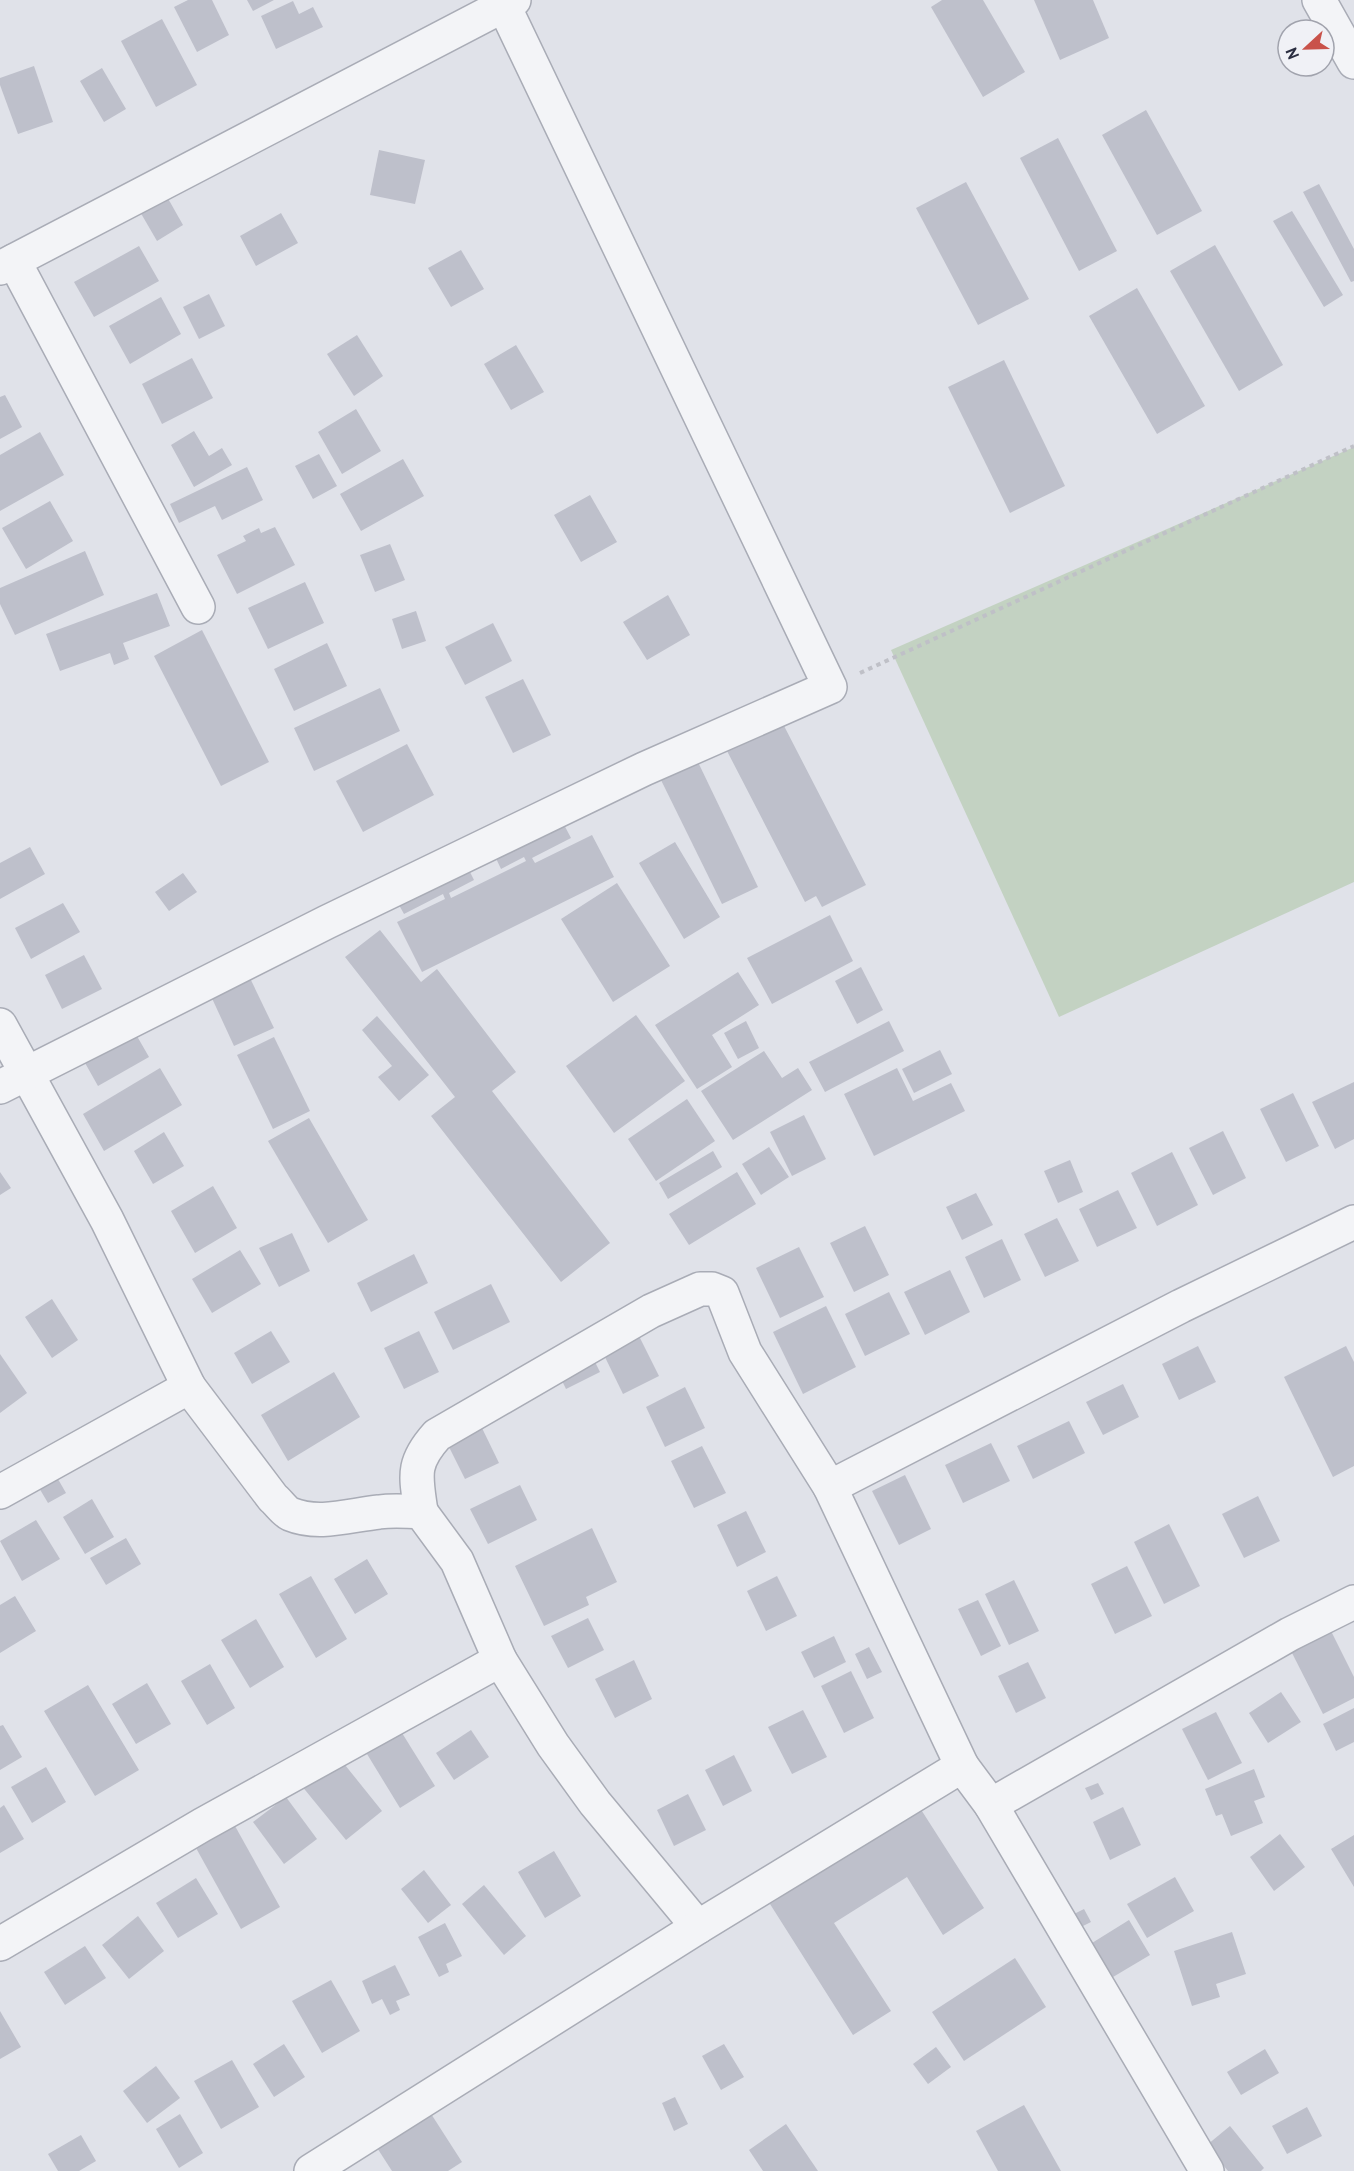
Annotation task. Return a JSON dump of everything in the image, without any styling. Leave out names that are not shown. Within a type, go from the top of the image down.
[{"type":"street","points":[[1318,0],[1354,62]]},
{"type":"street","points":[[13,1080],[327,921],[612,784],[830,687],[509,3],[7,265],[198,607]]},
{"type":"street","points":[[0,1025],[13,1080],[107,1220],[189,1387],[267,1490],[289,1513],[318,1520],[400,1510],[421,1512]]},
{"type":"street","points":[[830,1487],[1181,1306],[1354,1222]]},
{"type":"street","points":[[698,1927],[595,1803],[553,1745],[500,1660],[457,1561],[421,1512],[416,1474],[422,1451],[437,1435],[651,1311],[700,1289],[712,1289],[722,1293],[745,1352],[830,1487],[962,1766],[991,1805],[1206,2171]]},
{"type":"street","points":[[0,1492],[189,1387]]},
{"type":"street","points":[[991,1805],[1290,1634],[1354,1602]]},
{"type":"street","points":[[0,1944],[202,1825],[500,1660]]},
{"type":"street","points":[[322,2168],[698,1927],[962,1766]]},
{"type":"path","points":[[830,687],[1354,446]]},
{"type":"green space","points":[[1354,447],[1354,882],[1059,1017],[891,650]]},
{"type":"building","points":[[188,0],[212,0],[229,35],[197,52],[174,7]]},
{"type":"building","points":[[247,0],[274,0],[253,11]]},
{"type":"building","points":[[942,0],[983,0],[1025,72],[983,97],[931,7]]},
{"type":"building","points":[[1034,0],[1093,0],[1109,38],[1060,60]]},
{"type":"building","points":[[293,1],[299,14],[313,7],[323,27],[276,49],[261,16]]},
{"type":"building","points":[[162,19],[197,85],[156,107],[121,41]]},
{"type":"building","points":[[34,66],[53,122],[18,134],[0,85],[0,78]]},
{"type":"building","points":[[102,68],[126,109],[104,122],[80,81]]},
{"type":"building","points":[[1146,110],[1202,211],[1157,235],[1102,135]]},
{"type":"building","points":[[1058,138],[1117,251],[1079,271],[1020,158]]},
{"type":"building","points":[[379,150],[425,160],[415,204],[370,195]]},
{"type":"building","points":[[966,182],[1029,299],[978,325],[916,208]]},
{"type":"building","points":[[1319,184],[1354,249],[1354,281],[1351,282],[1303,192]]},
{"type":"building","points":[[166,195],[183,225],[157,241],[139,210]]},
{"type":"building","points":[[1292,211],[1343,295],[1324,307],[1273,221]]},
{"type":"building","points":[[281,213],[298,243],[256,266],[240,236]]},
{"type":"building","points":[[1215,245],[1283,365],[1239,391],[1170,271]]},
{"type":"building","points":[[139,246],[159,281],[94,317],[74,282]]},
{"type":"building","points":[[461,250],[484,289],[451,307],[428,268]]},
{"type":"building","points":[[1137,288],[1205,406],[1157,434],[1089,316]]},
{"type":"building","points":[[209,294],[225,326],[199,339],[183,307]]},
{"type":"building","points":[[161,297],[181,334],[130,364],[109,326]]},
{"type":"building","points":[[357,335],[383,376],[354,396],[327,354]]},
{"type":"building","points":[[516,345],[544,392],[511,410],[484,364]]},
{"type":"building","points":[[192,358],[213,398],[162,424],[142,384]]},
{"type":"building","points":[[1004,360],[1065,486],[1010,513],[948,387]]},
{"type":"building","points":[[5,395],[22,427],[0,439],[0,397]]},
{"type":"building","points":[[356,409],[381,451],[342,474],[318,432]]},
{"type":"building","points":[[194,431],[209,456],[222,448],[232,465],[194,487],[171,445]]},
{"type":"building","points":[[40,432],[64,475],[0,511],[0,455]]},
{"type":"building","points":[[319,454],[337,486],[313,499],[295,466]]},
{"type":"building","points":[[403,459],[424,496],[361,531],[340,494]]},
{"type":"building","points":[[247,467],[263,500],[222,520],[215,506],[179,523],[170,504]]},
{"type":"building","points":[[590,495],[617,542],[581,562],[554,515]]},
{"type":"building","points":[[50,501],[73,541],[26,569],[2,528]]},
{"type":"building","points":[[275,527],[295,565],[237,594],[217,555],[246,541],[243,536],[259,528],[261,533]]},
{"type":"building","points":[[390,544],[405,580],[375,592],[360,555]]},
{"type":"building","points":[[85,551],[104,595],[15,635],[0,604],[0,588]]},
{"type":"building","points":[[305,582],[324,623],[268,649],[248,608]]},
{"type":"building","points":[[157,593],[170,626],[123,643],[129,659],[114,665],[110,653],[60,671],[46,634]]},
{"type":"building","points":[[668,595],[690,635],[647,660],[623,622]]},
{"type":"building","points":[[416,611],[426,641],[402,649],[392,619]]},
{"type":"building","points":[[493,623],[512,661],[465,685],[445,647]]},
{"type":"building","points":[[202,630],[269,762],[221,786],[154,656]]},
{"type":"building","points":[[327,643],[347,686],[294,711],[274,669]]},
{"type":"building","points":[[523,679],[551,735],[513,753],[485,697]]},
{"type":"building","points":[[380,688],[400,731],[314,771],[294,728]]},
{"type":"building","points":[[781,720],[866,885],[822,907],[816,896],[805,902],[726,749]]},
{"type":"building","points":[[407,744],[434,795],[363,832],[336,781]]},
{"type":"building","points":[[697,760],[758,887],[722,904],[660,778]]},
{"type":"building","points":[[561,819],[571,838],[532,858],[535,863],[592,835],[614,877],[422,972],[397,922],[445,899],[443,894],[404,914],[399,905],[464,860],[474,880],[449,893],[451,898],[526,861],[524,857],[501,869],[493,852]]},
{"type":"building","points":[[675,842],[720,917],[684,939],[639,863]]},
{"type":"building","points":[[30,847],[45,874],[0,899],[0,863]]},
{"type":"building","points":[[183,873],[197,892],[169,911],[155,892]]},
{"type":"building","points":[[617,883],[670,966],[613,1002],[561,919]]},
{"type":"building","points":[[63,903],[80,932],[31,959],[15,928]]},
{"type":"building","points":[[830,915],[853,961],[772,1004],[747,958]]},
{"type":"building","points":[[380,930],[421,982],[437,969],[516,1072],[492,1091],[610,1243],[561,1282],[431,1116],[455,1097],[345,957]]},
{"type":"building","points":[[84,955],[102,989],[62,1009],[45,975]]},
{"type":"building","points":[[861,967],[883,1010],[857,1024],[835,981]]},
{"type":"building","points":[[738,972],[759,1005],[712,1035],[732,1067],[697,1089],[655,1025]]},
{"type":"building","points":[[249,976],[274,1028],[234,1046],[210,994]]},
{"type":"building","points":[[636,1015],[685,1081],[614,1133],[566,1066]]},
{"type":"building","points":[[377,1016],[429,1075],[399,1101],[378,1077],[392,1066],[362,1030]]},
{"type":"building","points":[[746,1021],[759,1048],[738,1059],[724,1033]]},
{"type":"building","points":[[889,1021],[904,1051],[825,1092],[809,1062]]},
{"type":"building","points":[[130,1024],[149,1057],[98,1086],[80,1054]]},
{"type":"building","points":[[274,1037],[310,1111],[273,1129],[237,1055]]},
{"type":"building","points":[[940,1050],[952,1074],[914,1093],[902,1069]]},
{"type":"building","points":[[764,1051],[782,1078],[798,1068],[812,1090],[733,1140],[701,1091]]},
{"type":"building","points":[[160,1068],[182,1105],[104,1151],[83,1114]]},
{"type":"building","points":[[897,1068],[913,1101],[951,1083],[965,1111],[874,1156],[844,1094]]},
{"type":"building","points":[[1354,1082],[1354,1139],[1335,1149],[1312,1102]]},
{"type":"building","points":[[1293,1093],[1319,1146],[1286,1162],[1260,1109]]},
{"type":"building","points":[[687,1099],[715,1141],[656,1181],[628,1139]]},
{"type":"building","points":[[804,1115],[826,1159],[792,1176],[770,1132]]},
{"type":"building","points":[[309,1118],[368,1220],[328,1243],[268,1141]]},
{"type":"building","points":[[1223,1131],[1246,1178],[1213,1195],[1189,1148]]},
{"type":"building","points":[[164,1132],[184,1166],[153,1184],[134,1151]]},
{"type":"building","points":[[769,1147],[789,1177],[761,1195],[742,1164]]},
{"type":"building","points":[[713,1151],[722,1167],[668,1199],[659,1183]]},
{"type":"building","points":[[1172,1152],[1198,1205],[1157,1226],[1131,1173]]},
{"type":"building","points":[[1070,1160],[1083,1192],[1058,1203],[1044,1171]]},
{"type":"building","points":[[0,1172],[11,1188],[0,1195]]},
{"type":"building","points":[[737,1172],[756,1204],[689,1245],[669,1214]]},
{"type":"building","points":[[213,1186],[237,1228],[195,1253],[171,1211]]},
{"type":"building","points":[[1118,1190],[1137,1228],[1097,1247],[1079,1209]]},
{"type":"building","points":[[976,1193],[993,1225],[962,1240],[946,1207]]},
{"type":"building","points":[[1057,1218],[1079,1261],[1045,1277],[1024,1234]]},
{"type":"building","points":[[865,1226],[889,1275],[854,1292],[830,1243]]},
{"type":"building","points":[[292,1233],[310,1271],[279,1287],[259,1248]]},
{"type":"building","points":[[1002,1239],[1021,1280],[984,1298],[965,1257]]},
{"type":"building","points":[[799,1247],[824,1297],[780,1318],[756,1268]]},
{"type":"building","points":[[240,1250],[261,1284],[212,1313],[192,1279]]},
{"type":"building","points":[[414,1254],[428,1283],[371,1312],[357,1283]]},
{"type":"building","points":[[950,1270],[970,1312],[925,1335],[904,1292]]},
{"type":"building","points":[[491,1284],[510,1322],[453,1350],[434,1312]]},
{"type":"building","points":[[889,1292],[910,1334],[865,1356],[845,1314]]},
{"type":"building","points":[[52,1299],[78,1340],[52,1358],[25,1317]]},
{"type":"building","points":[[826,1306],[856,1367],[803,1394],[773,1332]]},
{"type":"building","points":[[271,1331],[290,1362],[252,1384],[234,1353]]},
{"type":"building","points":[[419,1331],[439,1372],[404,1389],[384,1348]]},
{"type":"building","points":[[639,1336],[659,1376],[623,1394],[603,1353]]},
{"type":"building","points":[[586,1344],[600,1372],[566,1389],[552,1360]]},
{"type":"building","points":[[1198,1346],[1216,1382],[1179,1400],[1162,1364]]},
{"type":"building","points":[[1346,1346],[1354,1362],[1354,1466],[1333,1477],[1284,1377]]},
{"type":"building","points":[[0,1354],[27,1393],[0,1413]]},
{"type":"building","points":[[334,1372],[360,1417],[288,1461],[261,1415]]},
{"type":"building","points":[[1123,1384],[1139,1417],[1103,1435],[1086,1402]]},
{"type":"building","points":[[685,1387],[705,1428],[665,1447],[646,1407]]},
{"type":"building","points":[[1069,1421],[1085,1453],[1033,1479],[1017,1446]]},
{"type":"building","points":[[481,1426],[499,1463],[465,1479],[447,1443]]},
{"type":"building","points":[[991,1443],[1010,1481],[963,1503],[945,1465]]},
{"type":"building","points":[[702,1446],[726,1493],[694,1508],[671,1461]]},
{"type":"building","points":[[47,1460],[66,1493],[48,1503],[29,1471]]},
{"type":"building","points":[[905,1475],[931,1529],[899,1545],[872,1491]]},
{"type":"building","points":[[520,1485],[537,1520],[488,1544],[470,1509]]},
{"type":"building","points":[[1258,1496],[1280,1541],[1244,1558],[1222,1514]]},
{"type":"building","points":[[92,1499],[114,1537],[85,1554],[63,1517]]},
{"type":"building","points":[[746,1511],[766,1552],[737,1567],[717,1525]]},
{"type":"building","points":[[36,1520],[60,1559],[22,1581],[0,1541]]},
{"type":"building","points":[[1169,1524],[1200,1586],[1164,1604],[1134,1542]]},
{"type":"building","points":[[592,1528],[617,1582],[586,1597],[589,1605],[544,1626],[515,1566]]},
{"type":"building","points":[[126,1538],[141,1564],[106,1585],[90,1558]]},
{"type":"building","points":[[367,1559],[388,1594],[355,1614],[334,1579]]},
{"type":"building","points":[[1127,1566],[1152,1616],[1115,1634],[1091,1584]]},
{"type":"building","points":[[311,1576],[347,1639],[316,1658],[279,1594]]},
{"type":"building","points":[[777,1576],[797,1616],[766,1631],[747,1591]]},
{"type":"building","points":[[1014,1580],[1039,1631],[1009,1645],[985,1594]]},
{"type":"building","points":[[15,1596],[36,1631],[0,1653],[0,1605]]},
{"type":"building","points":[[978,1600],[1001,1646],[981,1656],[958,1609]]},
{"type":"building","points":[[588,1618],[604,1650],[568,1668],[551,1636]]},
{"type":"building","points":[[256,1619],[284,1667],[250,1688],[221,1640]]},
{"type":"building","points":[[1330,1629],[1354,1677],[1354,1698],[1323,1714],[1290,1649]]},
{"type":"building","points":[[834,1636],[846,1662],[814,1678],[801,1652]]},
{"type":"building","points":[[869,1647],[882,1672],[867,1679],[855,1654]]},
{"type":"building","points":[[634,1660],[652,1699],[615,1718],[595,1679]]},
{"type":"building","points":[[1028,1662],[1046,1698],[1016,1713],[998,1676]]},
{"type":"building","points":[[210,1664],[235,1708],[207,1725],[181,1681]]},
{"type":"building","points":[[851,1671],[874,1718],[844,1733],[821,1686]]},
{"type":"building","points":[[147,1683],[171,1724],[136,1744],[112,1704]]},
{"type":"building","points":[[88,1685],[139,1770],[95,1796],[44,1711]]},
{"type":"building","points":[[1281,1692],[1301,1722],[1268,1743],[1249,1713]]},
{"type":"building","points":[[1354,1708],[1354,1742],[1336,1751],[1323,1724]]},
{"type":"building","points":[[803,1710],[827,1757],[792,1774],[768,1727]]},
{"type":"building","points":[[1216,1712],[1242,1763],[1208,1780],[1182,1729]]},
{"type":"building","points":[[3,1725],[22,1757],[0,1770],[0,1726]]},
{"type":"building","points":[[471,1730],[489,1757],[454,1780],[436,1753]]},
{"type":"building","points":[[402,1733],[435,1786],[400,1808],[367,1754]]},
{"type":"building","points":[[337,1755],[382,1811],[346,1840],[301,1785]]},
{"type":"building","points":[[734,1755],[752,1791],[723,1806],[705,1770]]},
{"type":"building","points":[[46,1767],[66,1802],[32,1823],[11,1787]]},
{"type":"building","points":[[1254,1769],[1265,1797],[1254,1801],[1263,1823],[1231,1836],[1222,1814],[1216,1816],[1205,1789]]},
{"type":"building","points":[[1098,1783],[1104,1794],[1091,1800],[1085,1788]]},
{"type":"building","points":[[688,1794],[706,1830],[674,1846],[657,1810]]},
{"type":"building","points":[[286,1797],[317,1839],[284,1864],[253,1822]]},
{"type":"building","points":[[4,1805],[24,1839],[0,1853],[0,1808]]},
{"type":"building","points":[[1123,1807],[1141,1845],[1110,1860],[1093,1822]]},
{"type":"building","points":[[920,1808],[984,1908],[943,1935],[907,1877],[834,1923],[891,2011],[853,2035],[770,1904]]},
{"type":"building","points":[[230,1817],[280,1907],[241,1929],[191,1839]]},
{"type":"building","points":[[1280,1834],[1305,1867],[1274,1891],[1250,1857]]},
{"type":"building","points":[[1354,1835],[1354,1887],[1331,1849]]},
{"type":"building","points":[[554,1851],[581,1896],[545,1918],[518,1872]]},
{"type":"building","points":[[424,1870],[451,1905],[428,1923],[401,1889]]},
{"type":"building","points":[[1175,1877],[1194,1911],[1147,1938],[1127,1904]]},
{"type":"building","points":[[196,1878],[218,1914],[178,1938],[156,1903]]},
{"type":"building","points":[[484,1885],[526,1936],[504,1955],[462,1904]]},
{"type":"building","points":[[1084,1909],[1091,1922],[1081,1927],[1074,1914]]},
{"type":"building","points":[[138,1916],[164,1951],[129,1979],[102,1945]]},
{"type":"building","points":[[1129,1920],[1150,1955],[1113,1977],[1092,1943]]},
{"type":"building","points":[[445,1923],[462,1956],[446,1964],[449,1972],[439,1977],[418,1937]]},
{"type":"building","points":[[1232,1932],[1246,1974],[1216,1984],[1220,1997],[1192,2006],[1174,1951]]},
{"type":"building","points":[[85,1946],[106,1978],[65,2005],[44,1972]]},
{"type":"building","points":[[1015,1958],[1046,2007],[964,2061],[932,2012]]},
{"type":"building","points":[[395,1965],[410,1995],[396,2001],[400,2010],[390,2015],[382,1999],[372,2004],[362,1981]]},
{"type":"building","points":[[331,1980],[360,2031],[322,2053],[292,2001]]},
{"type":"building","points":[[0,2011],[21,2047],[0,2059]]},
{"type":"building","points":[[284,2044],[305,2077],[274,2097],[253,2064]]},
{"type":"building","points":[[724,2044],[744,2077],[721,2090],[702,2056]]},
{"type":"building","points":[[936,2047],[951,2067],[928,2084],[913,2064]]},
{"type":"building","points":[[1265,2049],[1279,2073],[1241,2095],[1227,2072]]},
{"type":"building","points":[[232,2060],[259,2107],[221,2129],[194,2081]]},
{"type":"building","points":[[156,2066],[180,2098],[147,2123],[123,2091]]},
{"type":"building","points":[[675,2097],[688,2124],[674,2131],[662,2103]]},
{"type":"building","points":[[1024,2105],[1061,2171],[998,2171],[976,2131]]},
{"type":"building","points":[[426,2106],[462,2162],[448,2171],[392,2171],[372,2140]]},
{"type":"building","points":[[1307,2107],[1322,2136],[1287,2154],[1272,2126]]},
{"type":"building","points":[[180,2114],[203,2153],[179,2168],[156,2129]]},
{"type":"building","points":[[786,2124],[818,2171],[763,2171],[749,2150]]},
{"type":"building","points":[[1230,2126],[1264,2168],[1261,2171],[1228,2171],[1207,2145]]},
{"type":"building","points":[[81,2135],[96,2161],[79,2171],[58,2171],[48,2154]]}]
